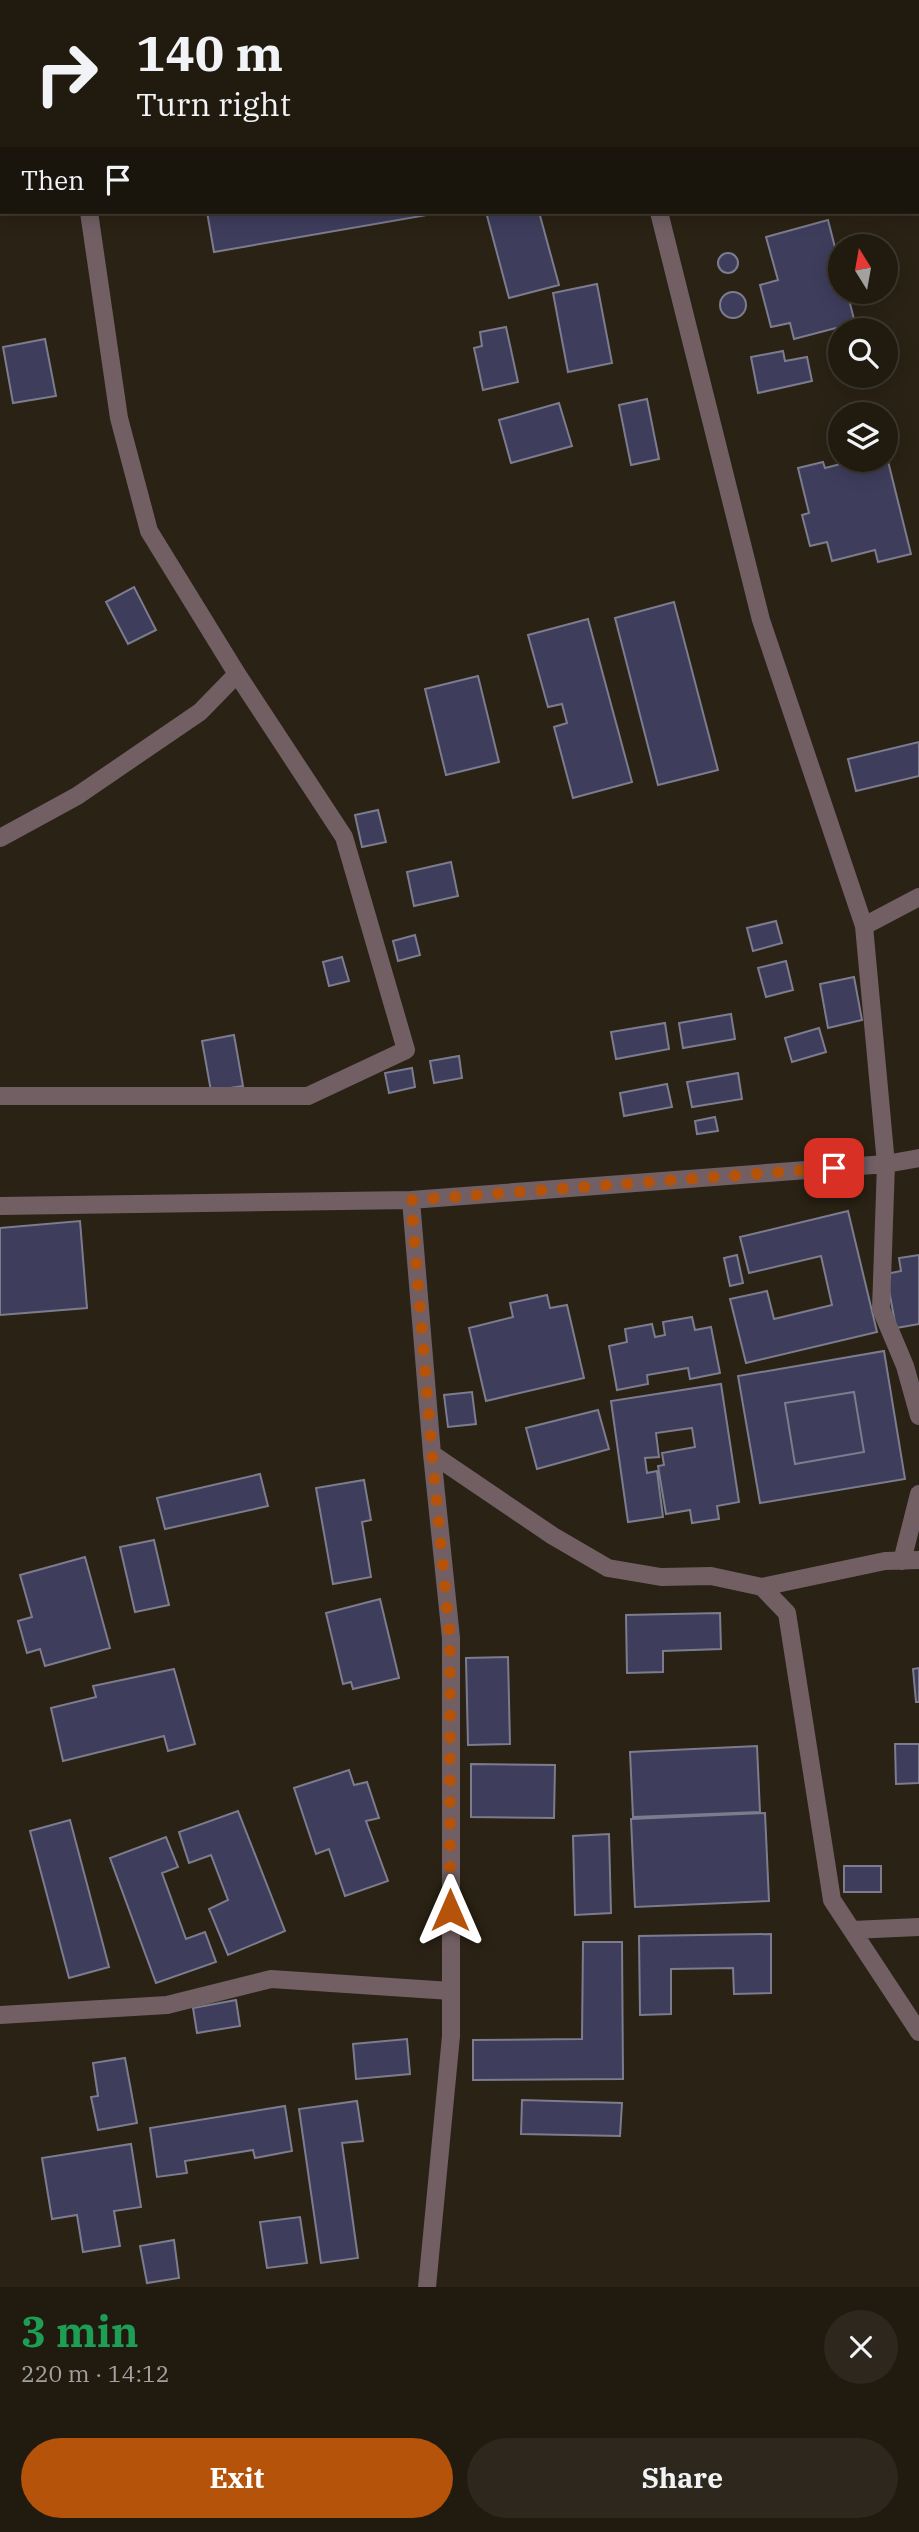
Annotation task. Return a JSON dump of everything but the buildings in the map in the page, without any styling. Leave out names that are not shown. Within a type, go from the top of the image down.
[{"type":"street","points":[[0,1096],[308,1096],[406,1050],[344,837],[237,674],[149,531],[119,418],[89,214]]},
{"type":"street","points":[[660,214],[761,620],[864,926],[886,1164],[881,1309],[905,1366],[919,1416]]},
{"type":"street","points":[[0,838],[77,796],[200,712],[237,674]]},
{"type":"street","points":[[864,926],[919,897]]},
{"type":"street","points":[[0,1206],[411,1200],[886,1164],[919,1158]]},
{"type":"street","points":[[411,1200],[450,1638],[451,2036],[427,2287]]},
{"type":"street","points":[[432,1454],[553,1536],[608,1568],[661,1577],[711,1576],[762,1587],[886,1561],[910,1561],[919,1494]]},
{"type":"street","points":[[762,1587],[787,1613],[832,1900],[919,2032]]},
{"type":"street","points":[[852,1930],[919,1927]]},
{"type":"street","points":[[0,2015],[167,2005],[271,1979],[450,1991]]},
{"type":"route","points":[[450,1910],[450,1638],[411,1200],[834,1168]]}]
